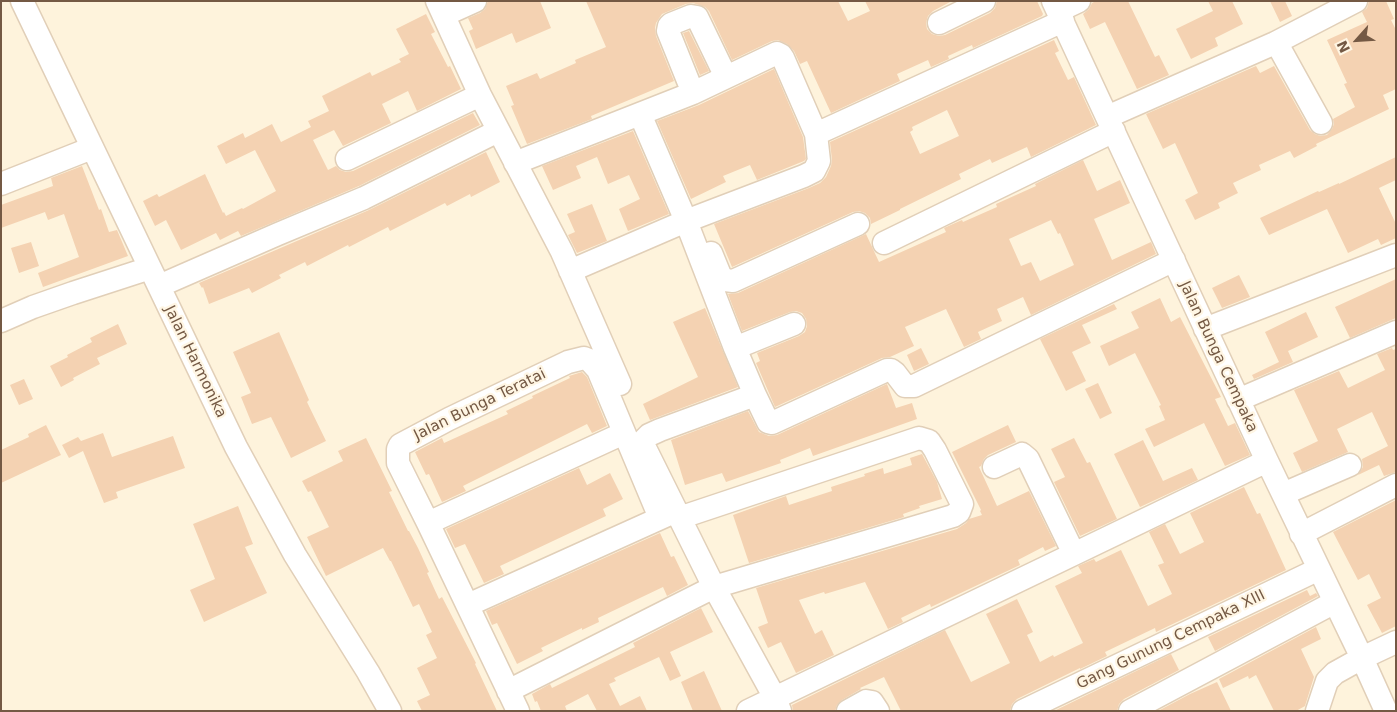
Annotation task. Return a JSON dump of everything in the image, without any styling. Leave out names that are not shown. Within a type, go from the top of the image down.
[{"type":"street","name":"Jalan Harmonika","points":[[22,1],[236,447],[295,555],[390,711]]},
{"type":"street","points":[[476,1],[441,8],[480,96],[562,252],[634,436]]},
{"type":"street","points":[[939,24],[984,1]]},
{"type":"street","points":[[816,134],[1079,1]]},
{"type":"street","points":[[884,243],[1111,124],[1356,1]]},
{"type":"street","name":"Jalan Bunga Cempaka","points":[[1058,11],[1238,400],[1386,711]]},
{"type":"street","points":[[693,92],[668,31],[671,24],[691,16],[697,17],[726,78]]},
{"type":"street","points":[[1275,43],[1321,123]]},
{"type":"street","points":[[515,163],[693,92],[777,54],[781,55],[816,134],[819,161],[811,173],[691,220],[570,271]]},
{"type":"street","points":[[347,158],[480,96]]},
{"type":"street","points":[[640,114],[691,220],[720,275],[725,280],[733,281],[858,224]]},
{"type":"street","points":[[1,321],[65,296],[155,277],[278,234],[364,198],[498,131]]},
{"type":"street","points":[[1,184],[92,148]]},
{"type":"street","points":[[691,220],[735,348],[768,422],[772,423],[887,370],[896,373],[905,386],[914,386],[1174,260]]},
{"type":"street","points":[[1205,329],[1396,255]]},
{"type":"street","points":[[735,348],[794,324]]},
{"type":"street","points":[[1238,400],[1396,332]]},
{"type":"street","name":"Jalan Bunga Teratai","points":[[518,711],[398,463],[398,449],[400,445],[450,419],[568,362],[584,358],[594,365],[634,436],[672,516],[714,587],[778,704]]},
{"type":"street","points":[[428,523],[634,436],[649,435],[755,395]]},
{"type":"street","points":[[468,605],[672,516],[919,438],[929,441],[935,450],[962,504],[959,512],[953,516],[714,587],[508,691]]},
{"type":"street","points":[[994,468],[1022,454],[1028,459],[1074,554]]},
{"type":"street","points":[[748,711],[778,704],[1074,554],[1267,461]]},
{"type":"street","points":[[1283,494],[1350,465]]},
{"type":"street","points":[[1301,534],[1396,485]]},
{"type":"street","name":"Gang Gunung Cempaka XIII","points":[[1024,711],[1319,569]]},
{"type":"street","points":[[1130,711],[1335,602]]},
{"type":"street","points":[[1317,711],[1327,681],[1335,673],[1396,642]]},
{"type":"street","points":[[848,711],[866,701],[872,702],[878,711]]},
{"type":"building","points":[[488,1],[540,1],[551,28],[516,43],[512,33],[476,49],[469,31],[473,29],[468,18],[485,9]]},
{"type":"building","points":[[586,1],[838,1],[848,21],[870,11],[865,1],[952,1],[933,11],[928,16],[927,29],[932,34],[939,36],[945,35],[990,13],[995,8],[997,1],[1037,1],[1043,14],[973,48],[972,45],[948,56],[949,59],[931,67],[928,60],[897,74],[900,81],[831,113],[807,61],[800,64],[794,51],[787,44],[778,40],[772,41],[732,60],[709,11],[705,7],[693,3],[686,4],[662,14],[655,28],[656,36],[674,81],[591,116],[592,119],[527,144],[511,106],[514,105],[506,86],[537,73],[540,79],[576,63],[575,60],[606,47]]},
{"type":"building","points":[[1096,1],[1128,1],[1155,57],[1159,55],[1169,75],[1137,89],[1105,22],[1090,29],[1083,14]]},
{"type":"building","points":[[1208,1],[1232,1],[1243,24],[1215,38],[1218,46],[1191,59],[1176,29],[1213,11]]},
{"type":"building","points":[[1270,1],[1285,1],[1292,16],[1280,22]]},
{"type":"building","points":[[1369,1],[1386,1],[1394,19],[1391,20],[1396,30],[1396,89],[1383,95],[1389,109],[1316,144],[1317,146],[1294,158],[1290,151],[1259,165],[1261,170],[1233,183],[1238,193],[1218,203],[1220,208],[1195,220],[1185,200],[1198,193],[1175,143],[1163,149],[1146,114],[1256,66],[1260,73],[1274,66],[1310,130],[1320,136],[1327,135],[1334,124],[1333,119],[1355,107],[1344,84],[1347,83],[1327,40],[1367,22],[1362,12],[1367,8]]},
{"type":"building","points":[[426,14],[435,32],[431,34],[461,89],[417,111],[408,91],[382,104],[391,123],[343,146],[334,130],[313,140],[328,170],[336,166],[346,172],[353,171],[473,113],[480,125],[359,186],[241,236],[238,231],[220,240],[216,233],[181,250],[166,220],[155,226],[143,201],[157,194],[159,197],[205,174],[226,216],[276,191],[255,150],[226,164],[217,146],[243,133],[245,138],[272,124],[281,142],[311,127],[308,121],[329,111],[322,96],[370,72],[372,76],[401,62],[399,59],[409,54],[396,29]]},
{"type":"building","points":[[689,31],[709,71],[700,75],[683,33]]},
{"type":"building","points":[[1054,40],[1059,51],[1055,53],[1068,80],[1074,77],[1096,125],[1031,157],[1027,147],[992,163],[990,159],[959,174],[961,179],[871,224],[870,218],[865,213],[853,212],[732,267],[714,224],[820,183],[826,177],[831,166],[830,142]],"holes":[[[947,110],[959,136],[920,154],[910,132],[913,130],[912,127]]]},
{"type":"building","points":[[774,69],[803,137],[806,159],[757,180],[750,165],[723,176],[726,182],[691,199],[657,121],[699,105]]},
{"type":"building","points":[[633,131],[669,214],[628,231],[619,209],[640,199],[629,175],[608,184],[597,157],[576,166],[581,178],[553,190],[542,166]]},
{"type":"building","points":[[486,152],[500,182],[471,197],[470,194],[447,206],[445,203],[390,231],[388,227],[307,266],[305,262],[279,275],[281,278],[252,293],[249,288],[209,304],[203,287],[199,283],[369,210]]},
{"type":"building","points":[[1396,157],[1396,180],[1379,188],[1396,224],[1396,238],[1381,245],[1378,239],[1348,253],[1327,209],[1269,235],[1260,218],[1318,191],[1339,184]]},
{"type":"building","points":[[1083,160],[1097,191],[1120,180],[1130,203],[1094,219],[1112,260],[1151,242],[1156,254],[1031,315],[1023,297],[997,309],[1002,321],[978,332],[981,339],[964,347],[946,309],[905,327],[914,346],[890,357],[882,358],[775,407],[756,363],[760,361],[757,353],[805,332],[807,326],[806,319],[802,313],[790,312],[742,331],[728,294],[738,293],[866,234],[879,262],[946,232],[944,228],[997,207],[996,204],[1036,186],[1035,184]],"holes":[[[1051,220],[1058,234],[1060,233],[1074,265],[1040,281],[1031,262],[1021,266],[1009,239]]]},
{"type":"building","points":[[82,166],[109,232],[117,230],[128,256],[43,287],[38,273],[79,257],[64,214],[48,220],[45,212],[1,228],[1,205],[53,186],[51,178]]},
{"type":"building","points":[[592,204],[607,241],[577,253],[568,235],[575,232],[567,214]]},
{"type":"building","points":[[31,242],[39,266],[19,273],[11,248]]},
{"type":"building","points":[[1239,275],[1250,297],[1222,308],[1212,288]]},
{"type":"building","points":[[1396,279],[1396,318],[1350,338],[1335,307]]},
{"type":"building","points":[[1160,298],[1171,322],[1180,317],[1221,397],[1215,399],[1228,426],[1235,423],[1250,455],[1225,466],[1204,423],[1154,447],[1145,429],[1165,420],[1159,406],[1161,405],[1135,353],[1109,366],[1100,346],[1139,328],[1131,312]]},
{"type":"building","points":[[1114,304],[1117,309],[1082,325],[1091,343],[1072,352],[1086,381],[1066,391],[1040,339]]},
{"type":"building","points":[[705,308],[738,387],[650,420],[643,404],[698,377],[673,322]]},
{"type":"building","points":[[1306,312],[1318,337],[1288,351],[1293,362],[1254,379],[1252,375],[1279,362],[1265,332]]},
{"type":"building","points":[[118,324],[127,344],[97,358],[100,364],[73,378],[74,380],[61,387],[50,366],[92,342],[90,338]]},
{"type":"building","points":[[279,332],[309,400],[307,402],[326,441],[291,458],[271,417],[252,424],[241,397],[251,393],[233,352]]},
{"type":"building","points":[[921,348],[929,364],[914,371],[907,355]]},
{"type":"building","points":[[1392,348],[1393,350],[1396,349],[1396,472],[1384,476],[1379,465],[1358,475],[1363,467],[1362,459],[1388,446],[1372,412],[1337,429],[1348,452],[1302,472],[1293,453],[1318,441],[1294,390],[1339,371],[1348,388],[1385,370],[1377,354]]},
{"type":"building","points":[[582,372],[587,377],[607,426],[592,433],[587,424],[463,486],[466,491],[442,502],[429,474],[426,475],[415,452],[442,438],[444,443],[508,414],[506,411],[533,398],[532,396],[570,378],[569,376]]},
{"type":"building","points":[[24,379],[33,399],[19,405],[10,385]]},
{"type":"building","points":[[1098,383],[1112,413],[1100,419],[1085,389]]},
{"type":"building","points":[[887,384],[896,408],[912,403],[917,419],[813,456],[810,448],[780,460],[781,463],[726,482],[722,473],[685,485],[671,440],[748,411],[759,432],[769,436],[777,435]]},
{"type":"building","points":[[46,425],[61,455],[1,483],[1,450],[29,437],[28,434]]},
{"type":"building","points":[[1008,425],[1016,442],[988,455],[979,467],[997,506],[1029,491],[1056,546],[1045,551],[1043,547],[1018,560],[1020,565],[931,607],[930,604],[901,618],[903,622],[888,629],[865,582],[799,600],[815,634],[822,630],[834,655],[796,673],[781,642],[768,648],[758,627],[768,623],[756,588],[957,529],[969,519],[982,515],[952,452]]},
{"type":"building","points":[[103,433],[112,457],[173,436],[185,468],[116,492],[118,498],[104,503],[83,451],[69,458],[62,445],[78,437],[81,441]]},
{"type":"building","points":[[366,438],[392,491],[389,492],[429,572],[427,573],[439,599],[442,597],[476,663],[497,711],[422,711],[417,701],[430,695],[417,668],[437,658],[426,635],[432,632],[419,604],[413,607],[383,548],[326,576],[307,537],[329,527],[311,491],[308,492],[302,481],[343,461],[338,451]]},
{"type":"building","points":[[1074,438],[1087,463],[1090,462],[1117,519],[1080,536],[1054,482],[1065,477],[1051,449]]},
{"type":"building","points":[[1143,440],[1163,481],[1192,468],[1198,480],[1140,507],[1114,454]]},
{"type":"building","points":[[922,454],[937,482],[942,499],[919,506],[920,508],[903,514],[904,517],[749,563],[733,515],[786,496],[789,505],[832,491],[831,487],[865,476],[864,474],[883,468],[884,474],[912,465],[910,458]]},
{"type":"building","points":[[579,468],[587,485],[610,473],[623,499],[603,509],[606,516],[500,566],[504,574],[484,583],[465,544],[455,548],[446,529]]},
{"type":"building","points":[[1244,487],[1257,514],[1260,513],[1286,570],[1156,632],[1155,628],[1105,652],[1107,656],[1017,699],[1012,704],[1010,711],[901,711],[884,677],[860,688],[842,700],[837,705],[835,711],[793,711],[792,705],[945,630],[971,682],[1010,663],[986,614],[1017,599],[1033,632],[1027,635],[1040,662],[1083,643],[1055,586],[1082,573],[1078,566],[1094,559],[1096,562],[1121,550],[1148,606],[1172,594],[1158,565],[1164,563],[1149,532],[1165,524],[1180,554],[1204,542],[1190,513]]},
{"type":"building","points":[[1396,500],[1396,626],[1382,633],[1367,605],[1381,598],[1369,574],[1358,580],[1333,532]]},
{"type":"building","points":[[238,506],[253,544],[245,547],[267,593],[204,622],[190,590],[215,579],[193,524]]},
{"type":"building","points":[[660,533],[671,557],[674,556],[688,585],[667,596],[663,587],[598,618],[599,622],[541,648],[543,651],[517,664],[497,623],[492,625],[486,611]]},
{"type":"building","points":[[1307,590],[1310,596],[1316,593],[1318,596],[1215,651],[1208,637]]},
{"type":"building","points":[[701,608],[713,632],[670,652],[681,676],[670,681],[659,657],[614,678],[616,681],[609,684],[620,706],[640,696],[647,711],[597,711],[588,694],[565,706],[567,711],[541,711],[537,701],[535,702],[532,694],[550,684],[552,688],[635,647],[633,643]]},
{"type":"building","points":[[1316,627],[1321,639],[1301,649],[1314,677],[1305,706],[1296,711],[1274,711],[1256,675],[1249,679],[1248,676],[1223,688],[1219,679]]},
{"type":"building","points":[[1171,654],[1179,670],[1124,699],[1119,704],[1117,711],[1054,711]]},
{"type":"building","points":[[704,671],[722,711],[693,711],[681,682]]},
{"type":"building","points":[[1217,682],[1231,711],[1158,711],[1190,694]]}]
